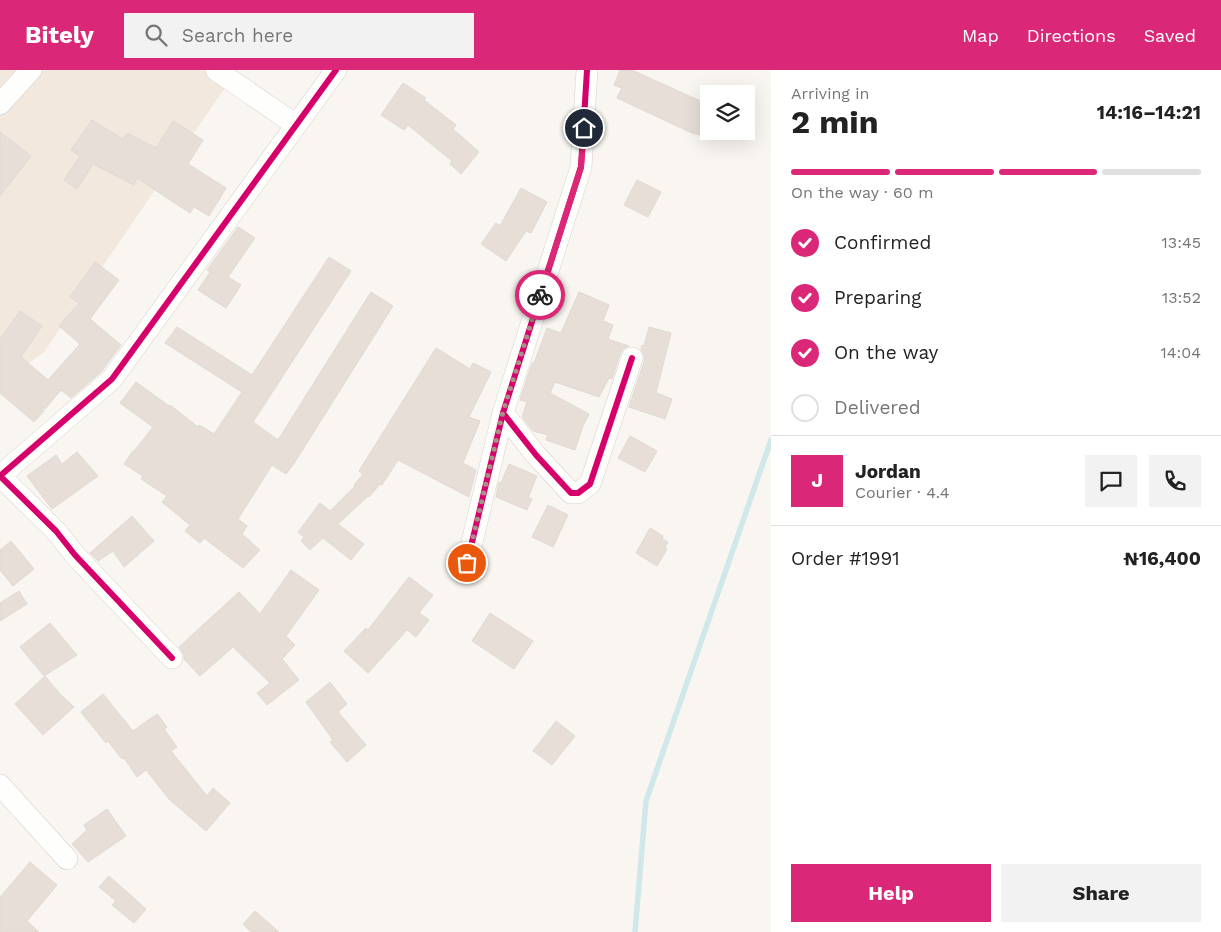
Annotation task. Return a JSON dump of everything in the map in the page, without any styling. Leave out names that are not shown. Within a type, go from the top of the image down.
[{"type":"street","points":[[0,104],[31,70]]},
{"type":"street","points":[[216,70],[296,125]]},
{"type":"street","points":[[172,658],[75,555],[56,531],[0,476],[112,379],[336,70]]},
{"type":"street","points":[[467,563],[503,412],[581,167],[587,70]]},
{"type":"street","points":[[503,412],[536,455],[571,493],[578,493],[590,484],[632,358]]},
{"type":"street","points":[[0,784],[67,859]]},
{"type":"shaded area","points":[[0,70],[237,70],[44,352],[0,384]]},
{"type":"building","points":[[620,70],[632,70],[700,101],[700,135],[692,133],[617,98],[622,88],[614,85]]},
{"type":"building","points":[[403,83],[426,98],[424,100],[456,125],[453,129],[479,152],[461,174],[450,164],[452,161],[408,125],[404,130],[381,115]]},
{"type":"building","points":[[92,120],[123,139],[127,133],[156,148],[173,121],[203,140],[188,164],[226,188],[209,216],[194,207],[190,213],[137,178],[134,185],[93,164],[77,189],[64,180],[80,156],[71,150]]},
{"type":"building","points":[[0,132],[31,156],[0,196]]},
{"type":"building","points":[[637,180],[661,192],[648,217],[624,205]]},
{"type":"building","points":[[521,188],[547,202],[531,233],[526,231],[506,261],[481,244],[496,223],[500,226]]},
{"type":"building","points":[[238,227],[255,238],[228,277],[241,285],[226,308],[198,290],[210,272],[207,270]]},
{"type":"building","points":[[329,257],[351,271],[253,422],[278,440],[371,292],[393,306],[293,465],[286,474],[272,465],[238,519],[247,526],[242,534],[260,550],[243,568],[204,538],[200,543],[185,531],[190,525],[162,502],[167,496],[141,479],[143,476],[124,464],[153,427],[120,403],[136,382],[198,427],[199,425],[214,434],[242,392],[165,343],[177,327],[252,375]]},
{"type":"building","points":[[95,262],[119,280],[90,319],[121,345],[101,372],[71,398],[61,390],[45,409],[39,405],[44,411],[34,422],[0,393],[0,339],[20,311],[42,326],[21,357],[48,380],[80,344],[59,326],[79,303],[70,297]]},
{"type":"building","points":[[579,292],[609,305],[603,321],[613,325],[608,339],[629,346],[623,349],[620,354],[612,379],[609,378],[599,397],[555,382],[550,393],[589,414],[575,450],[546,440],[548,435],[533,431],[522,417],[527,402],[520,400],[532,363],[534,363],[547,328],[561,333]]},
{"type":"building","points":[[649,327],[671,333],[656,393],[672,399],[665,419],[629,407],[644,362],[644,355],[641,349],[642,345],[644,346]]},
{"type":"building","points":[[436,348],[470,369],[473,363],[491,372],[469,417],[480,421],[463,463],[476,470],[469,497],[398,460],[382,485],[380,484],[369,497],[338,524],[364,544],[351,560],[323,538],[310,550],[301,541],[304,537],[298,532],[320,503],[330,511],[355,486],[363,474],[359,471]]},
{"type":"building","points":[[630,436],[657,451],[645,472],[618,458]]},
{"type":"building","points":[[77,452],[98,476],[52,509],[27,476],[56,455],[62,464]]},
{"type":"building","points":[[509,464],[537,476],[528,498],[532,499],[527,510],[496,497],[499,482],[501,483]]},
{"type":"building","points":[[548,505],[568,515],[553,547],[532,537]]},
{"type":"building","points":[[132,516],[154,541],[124,567],[113,551],[98,561],[90,553]]},
{"type":"building","points":[[650,528],[663,536],[662,539],[668,542],[665,547],[667,549],[657,566],[636,553]]},
{"type":"building","points":[[11,541],[34,569],[13,586],[0,570],[0,550]]},
{"type":"building","points":[[291,570],[319,590],[286,636],[295,645],[282,659],[299,680],[267,705],[257,693],[270,683],[233,647],[200,676],[184,659],[184,655],[179,647],[239,592],[260,614]]},
{"type":"building","points":[[409,577],[433,595],[419,613],[429,620],[416,637],[407,630],[368,673],[344,651],[366,628],[368,630]]},
{"type":"building","points":[[19,591],[27,604],[0,621],[0,603]]},
{"type":"building","points":[[490,613],[533,641],[514,669],[472,641]]},
{"type":"building","points":[[50,623],[77,655],[44,676],[20,647]]},
{"type":"building","points":[[45,676],[74,707],[43,735],[15,704]]},
{"type":"building","points":[[330,682],[347,704],[338,712],[366,745],[347,762],[330,742],[333,740],[306,702]]},
{"type":"building","points":[[103,694],[133,731],[157,714],[167,727],[164,729],[177,747],[171,751],[207,796],[213,788],[230,803],[206,831],[169,799],[146,770],[137,777],[124,758],[122,759],[108,741],[106,743],[81,712]]},
{"type":"building","points":[[556,721],[575,736],[552,765],[533,751]]},
{"type":"building","points":[[107,809],[126,836],[88,862],[72,844],[87,830],[84,825]]},
{"type":"building","points":[[30,862],[57,885],[27,921],[39,932],[0,932],[0,897]]},
{"type":"building","points":[[109,876],[146,909],[134,923],[112,905],[116,901],[99,887]]},
{"type":"building","points":[[255,911],[279,932],[251,932],[243,924]]},
{"type":"waterway","points":[[635,932],[646,801],[771,440]]},
{"type":"cycle path","points":[[0,476],[112,379],[336,70]]},
{"type":"cycle path","points":[[467,563],[503,413],[581,167],[587,70]]},
{"type":"cycle path","points":[[503,413],[536,455],[571,493],[578,493],[590,484],[632,358]]},
{"type":"cycle path","points":[[0,476],[56,531],[75,555],[172,658]]},
{"type":"way so far","points":[[467,563],[503,412],[540,295]]},
{"type":"route","points":[[540,295],[581,167],[584,128]]}]
